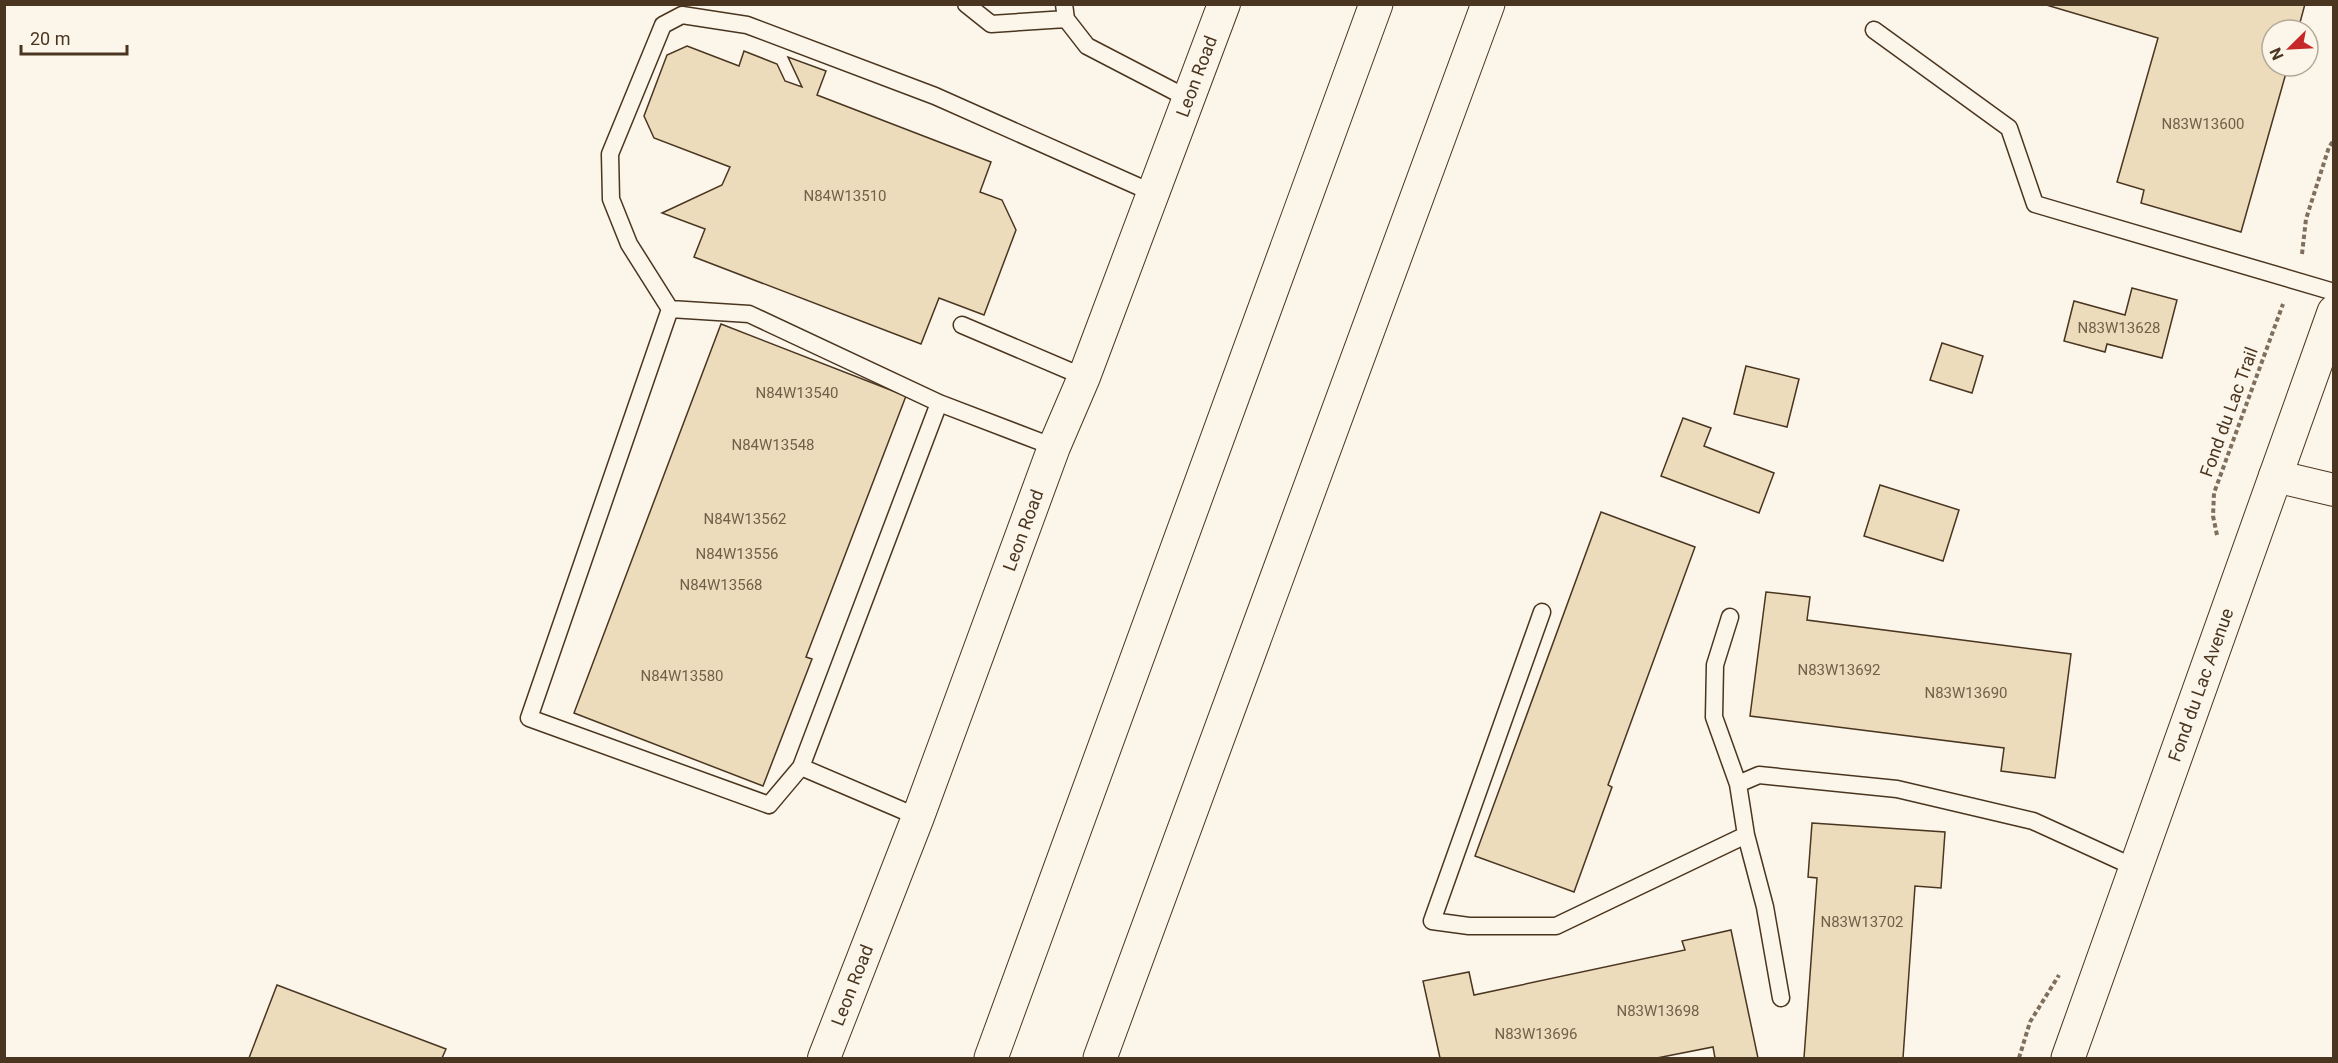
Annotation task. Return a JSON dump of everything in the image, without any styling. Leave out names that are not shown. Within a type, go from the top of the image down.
[{"type":"main road","points":[[991,1059],[1376,4]]},
{"type":"main road","points":[[1100,1059],[1488,4]]},
{"type":"main road","name":"Fond du Lac Avenue","points":[[2068,1059],[2334,312]]},
{"type":"street","name":"Leon Road","points":[[824,1059],[918,817],[1054,447],[1084,377],[1224,4]]},
{"type":"street","points":[[2275,476],[2334,490]]},
{"type":"lane","points":[[966,4],[991,24],[1065,12],[1087,46],[1189,99]]},
{"type":"lane","points":[[670,309],[629,244],[615,208],[612,199],[610,154],[663,25],[682,15],[747,25],[913,87],[1154,193]]},
{"type":"lane","points":[[1874,30],[2009,128],[2035,204],[2334,292]]},
{"type":"lane","points":[[670,309],[749,314],[939,403],[1054,447]]},
{"type":"lane","points":[[670,309],[529,718],[769,805],[801,767],[939,403]]},
{"type":"lane","points":[[962,325],[1084,377]]},
{"type":"lane","points":[[1542,612],[1432,921],[1469,926],[1556,926],[1746,835]]},
{"type":"lane","points":[[1730,617],[1715,665],[1714,717],[1738,784],[1746,835],[1765,907],[1781,998]]},
{"type":"lane","points":[[801,767],[918,817]]},
{"type":"lane","points":[[1738,784],[1759,775],[1897,789],[2033,821],[2136,868]]},
{"type":"path","name":"Fond du Lac Trail","points":[[2218,544],[2213,516],[2214,494],[2302,253],[2306,219],[2329,147],[2334,140]]},
{"type":"path","points":[[2019,1059],[2030,1022],[2064,966]]},
{"type":"building","points":[[2043,4],[2305,4],[2301,18],[2260,18],[2260,78],[2285,78],[2241,232],[2141,203],[2144,190],[2117,182],[2158,38]]},
{"type":"building","points":[[687,46],[739,66],[744,51],[777,64],[785,81],[802,87],[788,57],[826,71],[817,95],[991,162],[980,192],[1002,200],[1016,230],[984,315],[939,298],[921,344],[694,257],[705,229],[662,213],[722,185],[730,167],[654,138],[644,116],[667,55]]},
{"type":"building","points":[[2132,288],[2177,300],[2162,358],[2107,344],[2105,352],[2064,341],[2074,301],[2125,315]]},
{"type":"building","points":[[721,324],[906,396],[806,657],[812,659],[763,786],[574,713]]},
{"type":"building","points":[[1942,343],[1983,356],[1972,393],[1930,380]]},
{"type":"building","points":[[1746,366],[1799,379],[1787,427],[1734,414]]},
{"type":"building","points":[[1683,418],[1711,428],[1704,446],[1774,473],[1759,513],[1661,476]]},
{"type":"building","points":[[1880,485],[1959,510],[1943,561],[1864,536]]},
{"type":"building","points":[[1601,512],[1695,547],[1608,785],[1612,787],[1574,892],[1475,856]]},
{"type":"building","points":[[1766,592],[1810,597],[1807,620],[2071,654],[2055,778],[2001,771],[2004,748],[1750,716]]},
{"type":"building","points":[[1812,823],[1945,832],[1941,888],[1915,886],[1903,1058],[1804,1058],[1817,878],[1808,877]]},
{"type":"building","points":[[1731,930],[1758,1058],[1715,1058],[1713,1047],[1657,1058],[1440,1058],[1423,981],[1469,972],[1474,995],[1685,950],[1682,941]]},
{"type":"building","points":[[277,985],[446,1049],[442,1058],[249,1058]]}]
